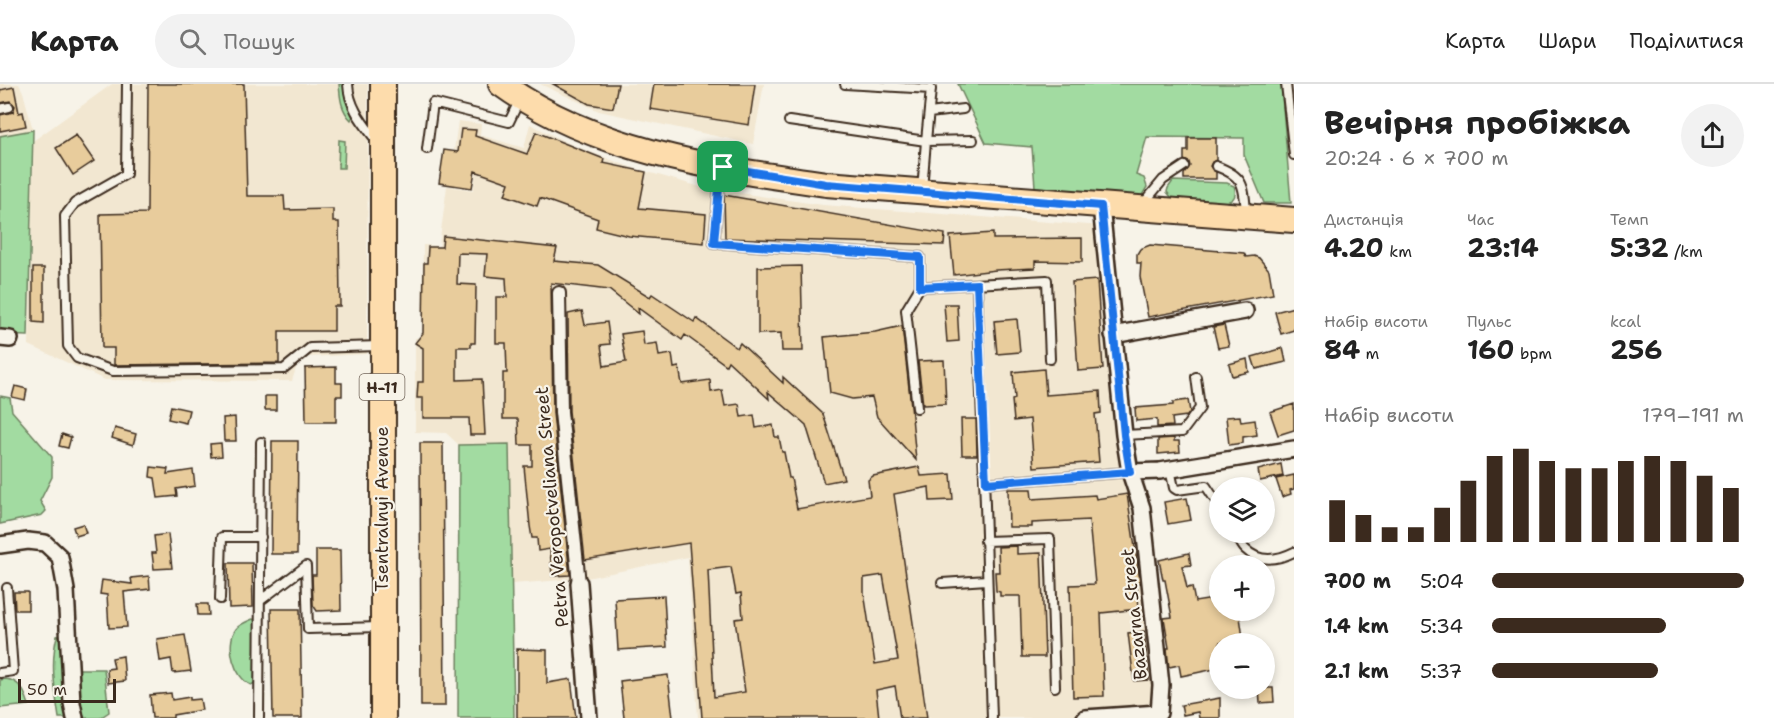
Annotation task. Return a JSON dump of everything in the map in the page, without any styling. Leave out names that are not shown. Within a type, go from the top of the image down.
[{"type":"main road","name":"Tsentralnyi Avenue","points":[[382,84],[383,718]]},
{"type":"main road","points":[[501,84],[521,98],[581,128],[618,142],[655,153],[723,167],[826,184],[1294,220]]},
{"type":"street","name":"Bazarna Street","points":[[1084,718],[1159,713],[1161,685],[1142,508],[1130,472],[1124,435],[1101,206]]},
{"type":"street","name":"Petra Veropotveliana Street","points":[[559,293],[561,412],[579,583],[589,718]]},
{"type":"street","points":[[1113,335],[1245,311]]},
{"type":"street","points":[[1130,472],[1170,469],[1294,449]]},
{"type":"street","points":[[0,545],[45,543],[60,557],[66,590],[72,704],[75,718]]},
{"type":"lane","points":[[127,84],[126,174],[75,203],[65,216],[68,346],[77,358],[113,371],[284,369],[310,348],[382,346]]},
{"type":"lane","points":[[348,84],[349,96],[357,115],[382,148]]},
{"type":"lane","points":[[845,84],[932,86],[922,191]]},
{"type":"lane","points":[[1286,84],[1294,155]]},
{"type":"lane","points":[[427,149],[433,104],[509,123],[521,98]]},
{"type":"lane","points":[[0,109],[9,107]]},
{"type":"lane","points":[[929,113],[963,109]]},
{"type":"lane","points":[[789,121],[926,141],[973,140]]},
{"type":"lane","points":[[1139,209],[1163,180],[1184,166]]},
{"type":"lane","points":[[1216,166],[1240,179],[1245,191],[1246,216]]},
{"type":"lane","points":[[723,167],[714,243],[920,257],[920,287],[906,310],[917,408]]},
{"type":"lane","points":[[920,287],[1047,280],[1050,358]]},
{"type":"lane","points":[[977,284],[986,483],[992,718]]},
{"type":"lane","points":[[1124,435],[1182,432],[1200,408],[1196,376]]},
{"type":"lane","points":[[260,718],[261,442]]},
{"type":"lane","points":[[1170,469],[1174,488],[1177,490],[1206,486],[1209,490]]},
{"type":"lane","points":[[986,483],[1130,472]]},
{"type":"lane","points":[[220,599],[222,537],[261,537]]},
{"type":"lane","points":[[986,541],[1050,539],[1055,687]]},
{"type":"lane","points":[[1241,543],[1245,549],[1261,559],[1278,559],[1294,552]]},
{"type":"lane","points":[[261,600],[306,566],[308,629],[382,627]]},
{"type":"lane","points":[[942,583],[987,580]]},
{"type":"lane","points":[[0,673],[12,671],[7,588]]},
{"type":"shaded area","points":[[0,84],[19,84],[33,130],[0,136]]},
{"type":"shaded area","points":[[112,84],[368,84],[367,354],[307,357],[297,365],[292,381],[105,380],[29,345],[33,141]]},
{"type":"shaded area","points":[[540,84],[764,84],[753,144],[599,111]]},
{"type":"shaded area","points":[[458,121],[481,124],[480,135],[524,148],[530,124],[574,146],[630,167],[704,188],[823,205],[1102,226],[1159,718],[698,718],[688,557],[587,578],[512,584],[509,445],[459,445],[446,433],[415,432],[415,338],[422,337],[423,245],[439,246],[447,186],[473,190],[479,155],[454,150]]},
{"type":"green space","points":[[339,84],[344,84],[345,97],[353,116],[351,120],[343,108]]},
{"type":"green space","points":[[958,84],[1281,84],[1291,203],[1264,203],[1244,155],[1244,138],[1147,137],[1136,175],[1144,178],[1147,187],[1141,197],[1035,187],[1032,147],[986,143]]},
{"type":"green space","points":[[33,130],[28,336],[0,335],[0,136]]},
{"type":"green space","points":[[339,140],[345,141],[344,168],[338,168]]},
{"type":"green space","points":[[1173,181],[1227,183],[1234,186],[1235,194],[1231,200],[1226,202],[1177,200],[1167,192]]},
{"type":"green space","points":[[0,396],[10,398],[12,411],[52,457],[52,477],[40,501],[46,511],[42,515],[0,524]]},
{"type":"green space","points":[[509,444],[514,718],[458,718],[459,445]]},
{"type":"green space","points":[[253,619],[257,622],[258,678],[251,685],[245,681],[236,668],[231,643],[236,629]]},
{"type":"green space","points":[[63,635],[71,669],[104,669],[109,712],[100,718],[59,718],[54,656],[57,636]]},
{"type":"green space","points":[[0,680],[15,682],[21,688],[29,705],[0,708]]},
{"type":"building","points":[[148,84],[244,84],[247,196],[284,196],[285,210],[333,209],[333,222],[339,222],[340,306],[334,306],[334,331],[279,331],[279,363],[114,365],[114,348],[102,348],[100,214],[147,213]]},
{"type":"building","points":[[553,84],[618,84],[613,108],[589,104]]},
{"type":"building","points":[[654,84],[755,84],[749,125],[650,109]]},
{"type":"building","points":[[14,87],[19,113],[23,112],[26,126],[0,131],[0,115],[13,112],[15,106],[10,101],[0,103],[0,90]]},
{"type":"building","points":[[461,129],[476,130],[475,136],[527,154],[536,132],[604,159],[603,163],[646,172],[639,208],[706,214],[704,243],[629,236],[596,228],[598,219],[540,198],[537,206],[505,195],[509,183],[475,171],[472,188],[439,183],[444,150],[458,152]]},
{"type":"building","points":[[76,135],[94,161],[73,175],[56,148]]},
{"type":"building","points":[[1188,138],[1216,138],[1216,160],[1210,166],[1216,172],[1216,179],[1184,179],[1184,174],[1190,166],[1189,162],[1184,160],[1184,151],[1188,151]]},
{"type":"building","points":[[724,195],[945,234],[944,245],[725,238]]},
{"type":"building","points":[[993,233],[993,239],[1082,238],[1082,262],[1035,261],[1035,268],[954,275],[950,236]]},
{"type":"building","points":[[443,236],[557,248],[554,261],[598,265],[650,297],[652,294],[694,322],[696,318],[737,348],[740,343],[783,383],[783,377],[823,414],[844,479],[824,483],[806,425],[768,392],[769,399],[728,361],[726,365],[685,335],[682,340],[638,308],[639,314],[609,290],[551,283],[553,413],[570,575],[552,576],[550,549],[538,551],[537,538],[532,538],[530,526],[524,466],[532,466],[532,445],[519,445],[518,419],[503,419],[503,373],[507,373],[506,343],[496,343],[496,297],[507,297],[506,278],[485,276],[487,254],[458,253],[457,284],[476,285],[475,343],[471,343],[471,347],[457,347],[457,380],[482,379],[485,435],[470,435],[469,418],[423,418],[423,398],[417,398],[418,382],[423,382],[423,348],[415,343],[423,333],[424,263],[427,263],[428,247],[442,247]]},
{"type":"building","points":[[1150,245],[1244,253],[1246,257],[1254,256],[1259,258],[1269,270],[1273,294],[1148,317],[1140,277],[1141,263],[1137,263],[1137,254],[1140,249]]},
{"type":"building","points":[[801,266],[803,351],[782,351],[781,333],[758,334],[758,267]]},
{"type":"building","points":[[33,268],[44,268],[44,323],[33,322]]},
{"type":"building","points":[[1097,280],[1103,369],[1078,371],[1072,282]]},
{"type":"building","points":[[944,304],[957,304],[959,341],[947,342]]},
{"type":"building","points":[[1294,307],[1294,330],[1281,334],[1275,312]]},
{"type":"building","points":[[582,311],[585,325],[607,322],[610,344],[601,345],[604,366],[626,362],[621,334],[642,331],[644,345],[657,343],[659,356],[672,354],[674,368],[679,367],[682,384],[710,380],[711,392],[722,390],[725,406],[739,404],[741,417],[754,415],[756,428],[773,425],[775,437],[779,437],[782,452],[784,452],[797,509],[870,496],[868,480],[873,476],[919,467],[921,476],[951,474],[953,500],[930,501],[929,487],[894,494],[927,718],[900,718],[895,686],[876,690],[879,718],[702,718],[689,543],[585,560],[569,411],[568,314]],"holes":[[[731,567],[736,594],[741,593],[743,618],[735,619],[745,692],[714,697],[708,570]],[[883,575],[898,660],[875,664],[864,578]]]},
{"type":"building","points":[[1017,319],[1020,352],[997,354],[994,321]]},
{"type":"building","points":[[1224,325],[1229,346],[1218,348],[1213,327]]},
{"type":"building","points":[[902,326],[916,460],[877,417],[872,397],[852,399],[830,393],[824,337],[875,332]]},
{"type":"building","points":[[1283,348],[1286,362],[1256,369],[1252,357]]},
{"type":"building","points":[[1247,359],[1249,372],[1232,376],[1229,364]]},
{"type":"building","points":[[944,360],[946,404],[923,405],[918,361]]},
{"type":"building","points":[[336,367],[336,383],[342,383],[342,396],[336,396],[336,422],[306,422],[305,368]]},
{"type":"building","points":[[1044,369],[1046,395],[1100,391],[1101,413],[1095,414],[1099,462],[1034,467],[1030,419],[1014,421],[1013,372]]},
{"type":"building","points":[[15,386],[27,389],[25,400],[12,397]]},
{"type":"building","points":[[265,396],[276,396],[276,410],[265,410]]},
{"type":"building","points":[[1188,400],[1190,412],[1187,416],[1172,418],[1173,426],[1157,427],[1157,419],[1136,421],[1135,408],[1173,405],[1173,402]]},
{"type":"building","points":[[1294,404],[1294,430],[1278,435],[1270,412]]},
{"type":"building","points":[[171,406],[189,410],[186,423],[168,419]]},
{"type":"building","points":[[1240,416],[1241,422],[1255,420],[1257,435],[1243,437],[1243,443],[1229,445],[1226,417]]},
{"type":"building","points":[[235,417],[236,441],[224,441],[223,418]]},
{"type":"building","points":[[961,419],[976,419],[977,455],[962,455]]},
{"type":"building","points":[[115,428],[136,434],[133,445],[112,438]]},
{"type":"building","points":[[62,434],[71,437],[68,448],[59,446]]},
{"type":"building","points":[[1174,438],[1174,441],[1179,441],[1180,452],[1158,454],[1158,439]]},
{"type":"building","points":[[272,441],[298,441],[297,554],[271,554]]},
{"type":"building","points":[[221,443],[222,456],[211,457],[210,444]]},
{"type":"building","points":[[420,443],[443,443],[445,706],[421,706]]},
{"type":"building","points":[[1281,464],[1283,476],[1259,477],[1258,470]]},
{"type":"building","points":[[151,467],[168,469],[167,474],[193,470],[195,486],[176,489],[177,496],[158,498],[155,478],[150,477]]},
{"type":"building","points":[[1294,475],[1294,489],[1290,490],[1291,494],[1282,497],[1276,479]]},
{"type":"building","points":[[1008,489],[1031,489],[1032,499],[1095,495],[1096,499],[1127,494],[1140,581],[1137,586],[1139,609],[1101,613],[1104,696],[1073,697],[1070,585],[1095,584],[1089,520],[1032,523],[1032,527],[1009,527]]},
{"type":"building","points":[[1187,498],[1191,520],[1168,524],[1164,502]]},
{"type":"building","points":[[83,524],[86,533],[76,536],[73,527]]},
{"type":"building","points":[[168,534],[172,568],[154,569],[152,553],[156,553],[154,536]]},
{"type":"building","points":[[1017,546],[1017,554],[1041,553],[1045,657],[1022,657],[1020,596],[1000,596],[1000,592],[996,591],[995,572],[999,572],[998,547]]},
{"type":"building","points":[[316,550],[340,550],[341,610],[317,611],[313,605],[312,575],[316,575]]},
{"type":"building","points":[[1189,553],[1191,565],[1182,566],[1187,588],[1192,587],[1195,602],[1209,600],[1209,621],[1241,621],[1242,633],[1209,633],[1209,670],[1181,676],[1179,665],[1169,667],[1167,648],[1169,648],[1164,618],[1172,617],[1159,560]]},
{"type":"building","points":[[228,563],[252,563],[253,607],[229,608]]},
{"type":"building","points":[[149,576],[150,589],[124,592],[127,627],[109,628],[107,595],[100,594],[102,580],[132,584],[131,578]]},
{"type":"building","points":[[14,592],[28,592],[28,610],[15,610]]},
{"type":"building","points":[[664,596],[667,647],[618,650],[615,599]]},
{"type":"building","points":[[197,604],[208,604],[209,615],[198,615]]},
{"type":"building","points":[[271,609],[300,609],[302,718],[273,718]]},
{"type":"building","points":[[1144,631],[1149,680],[1134,681],[1128,633]]},
{"type":"building","points":[[185,635],[191,671],[173,673],[171,659],[160,661],[157,639]]},
{"type":"building","points":[[517,649],[547,650],[547,683],[571,679],[576,718],[517,718]]},
{"type":"building","points":[[123,656],[125,681],[108,683],[107,669],[114,668],[112,658]]},
{"type":"building","points":[[668,675],[673,718],[624,718],[620,681]]},
{"type":"building","points":[[171,693],[172,700],[190,697],[190,700],[200,699],[202,710],[173,715],[173,718],[152,718],[150,695]]},
{"type":"building","points":[[1220,699],[1220,718],[1199,718],[1198,712],[1183,715],[1181,705]]},
{"type":"building","points":[[1260,699],[1274,699],[1274,702],[1260,703]]},
{"type":"route","points":[[723,167],[826,184],[1101,206],[1124,435],[1130,472],[986,483],[977,284],[920,287],[920,257],[714,243],[723,167]]}]
